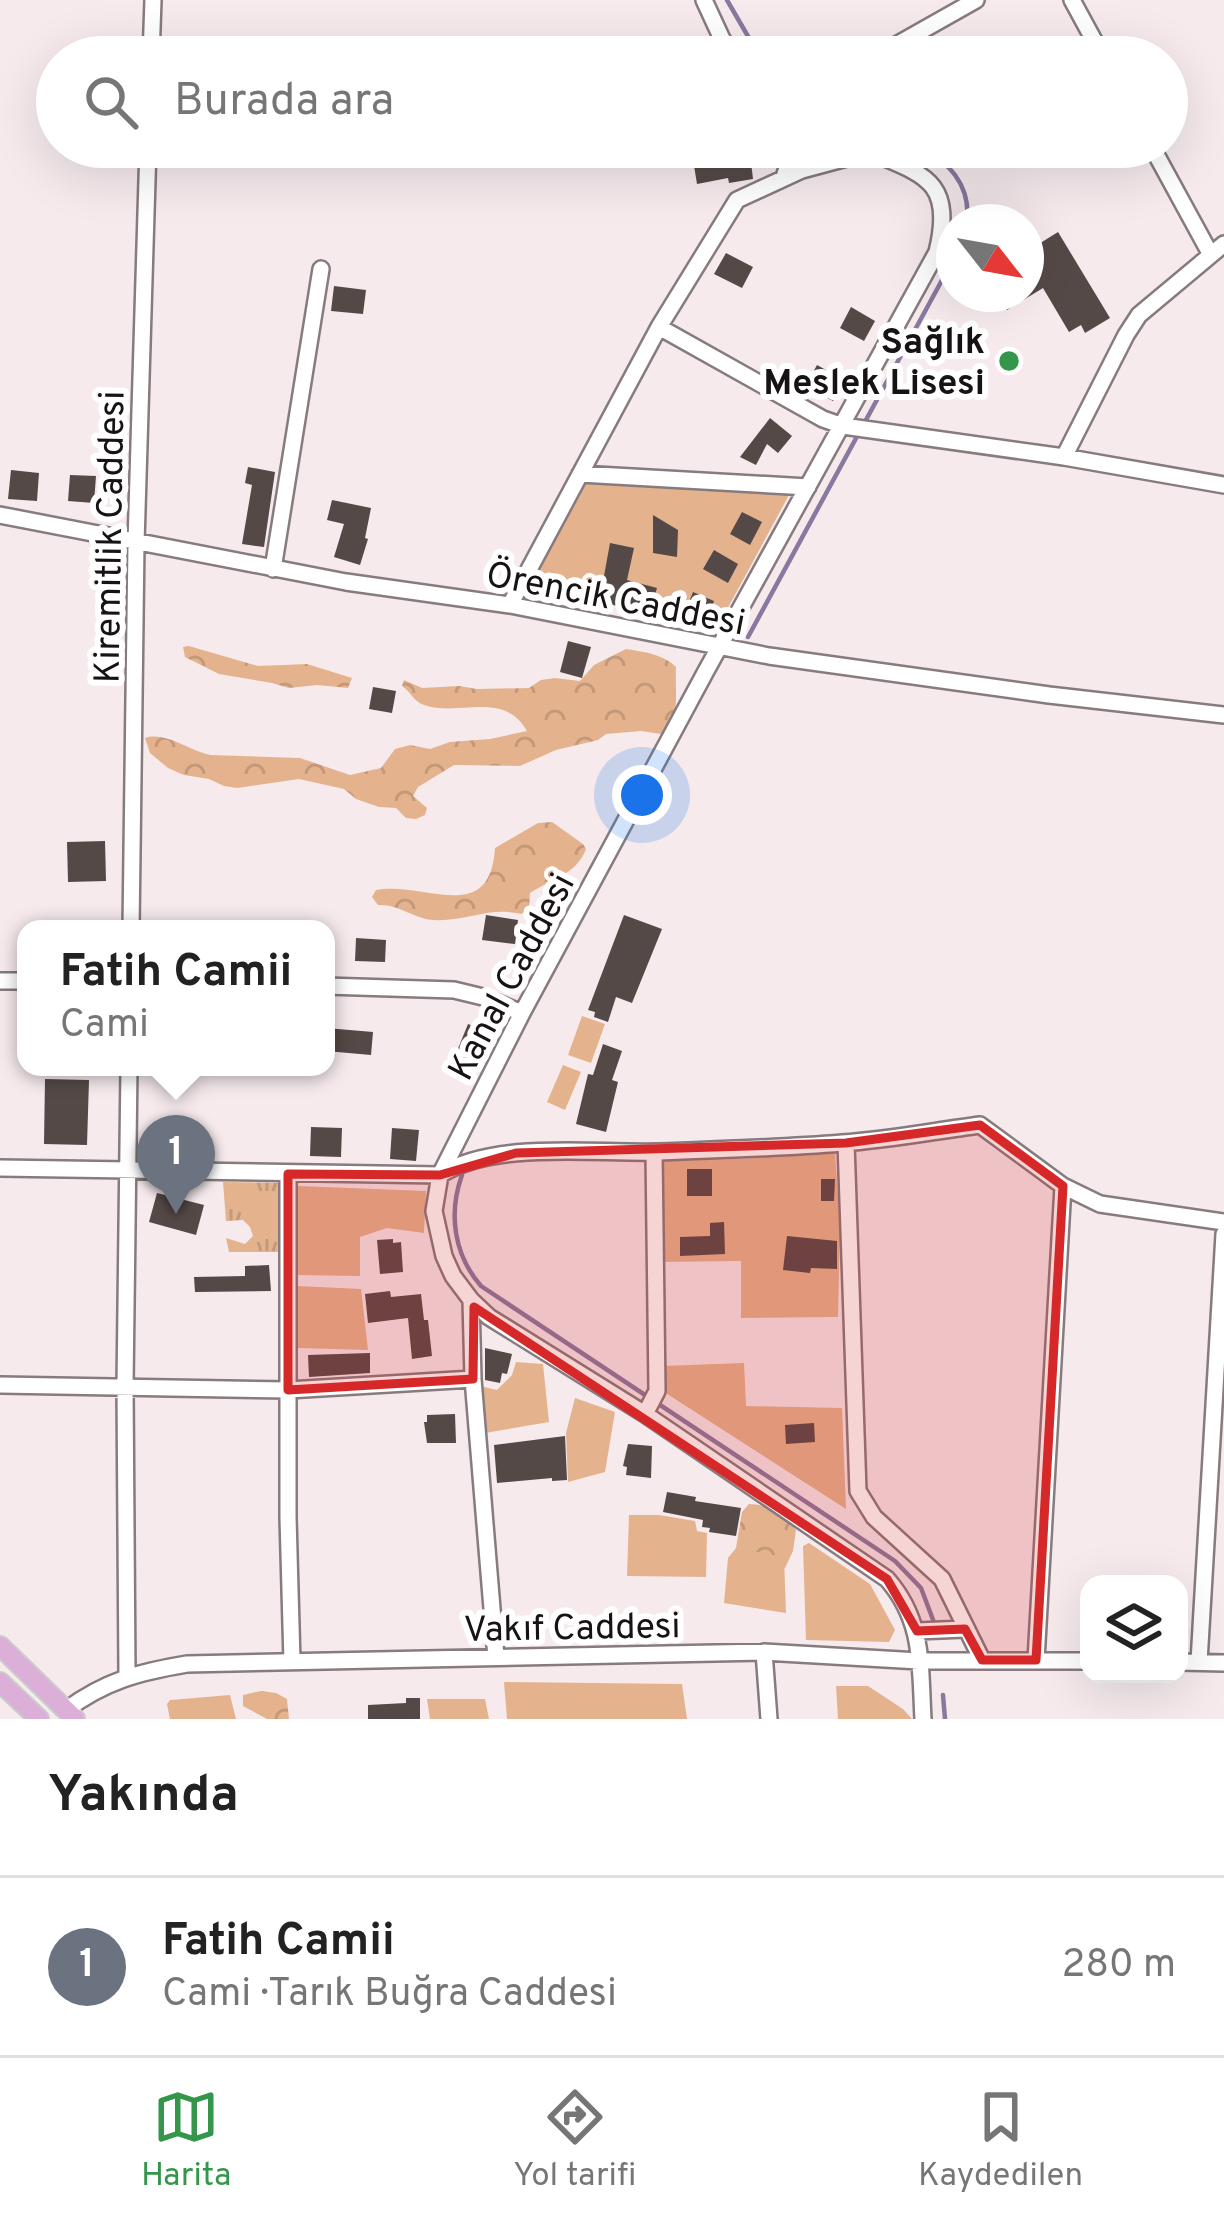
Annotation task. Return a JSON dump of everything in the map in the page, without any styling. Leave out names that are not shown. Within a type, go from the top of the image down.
[{"type":"main road","points":[[0,1646],[70,1716]]},
{"type":"main road","points":[[0,1682],[41,1719],[46,1709],[56,1705],[70,1716]]},
{"type":"street","points":[[152,36],[153,0]]},
{"type":"street","points":[[704,0],[721,36]]},
{"type":"street","points":[[912,36],[976,0]]},
{"type":"street","points":[[1072,0],[1092,36]]},
{"type":"street","name":"Kiremitlik Caddesi","points":[[131,920],[147,168]]},
{"type":"street","points":[[784,177],[787,168]]},
{"type":"street","points":[[510,605],[659,327],[737,200],[811,168]]},
{"type":"street","name":"Kanal Caddesi","points":[[903,168],[935,187],[940,196],[943,220],[929,270],[522,1013],[447,1170],[434,1211],[438,1241],[453,1276],[471,1300],[520,1338],[645,1414],[887,1579],[910,1610],[917,1631],[923,1719]]},
{"type":"street","points":[[1064,457],[1139,315],[1217,249],[1165,168]]},
{"type":"street","points":[[273,569],[321,269]]},
{"type":"street","points":[[659,327],[824,419],[847,426],[1224,485]]},
{"type":"street","points":[[580,474],[808,487]]},
{"type":"street","name":"Örencik Caddesi","points":[[0,514],[273,569],[510,605],[769,656],[1224,715]]},
{"type":"street","points":[[335,986],[454,990],[522,1013]]},
{"type":"street","points":[[128,1676],[129,1076]]},
{"type":"street","points":[[0,1168],[288,1174],[447,1170],[516,1153],[846,1143],[980,1125],[1063,1186],[1100,1204],[1224,1222]]},
{"type":"street","points":[[846,1143],[858,1491],[874,1517],[942,1579],[975,1660]]},
{"type":"street","points":[[645,1414],[657,1391],[654,1152]]},
{"type":"street","points":[[288,1174],[292,1662]]},
{"type":"street","points":[[1036,1660],[1063,1186]]},
{"type":"street","points":[[1199,1662],[1218,1458],[1224,1234]]},
{"type":"street","points":[[471,1300],[496,1657]]},
{"type":"street","points":[[0,1384],[288,1390],[473,1379]]},
{"type":"street","points":[[917,1631],[965,1629]]},
{"type":"street","points":[[764,1652],[769,1719]]},
{"type":"street","name":"Vakıf Caddesi","points":[[70,1716],[92,1691],[128,1676],[187,1664],[764,1652],[920,1661],[1080,1661]]},
{"type":"street","points":[[1188,1662],[1224,1663]]},
{"type":"highlighted area","points":[[980,1125],[1063,1186],[1036,1660],[982,1660],[965,1629],[917,1631],[887,1579],[474,1307],[473,1379],[288,1390],[288,1174],[440,1175],[516,1153],[846,1143]]},
{"type":"green space","points":[[587,481],[789,495],[718,626],[529,585]]},
{"type":"green space","points":[[183,647],[258,666],[307,664],[352,678],[348,688],[289,688],[219,674],[185,657]]},
{"type":"green space","points":[[626,649],[659,656],[676,667],[676,707],[670,730],[606,734],[520,766],[454,765],[418,787],[413,796],[427,808],[416,819],[406,818],[396,808],[356,799],[344,789],[299,779],[237,788],[184,775],[150,753],[145,738],[169,739],[211,755],[300,758],[350,775],[381,768],[395,749],[410,745],[430,749],[527,731],[506,711],[424,705],[402,686],[404,680],[422,688],[477,689],[529,688],[555,678],[580,681],[594,665]]},
{"type":"green space","points":[[552,822],[586,849],[569,871],[530,893],[529,909],[521,914],[434,920],[378,905],[372,897],[376,890],[395,889],[468,894],[481,887],[490,872],[495,848],[538,823]]},
{"type":"green space","points":[[582,1016],[605,1024],[591,1063],[568,1055]]},
{"type":"green space","points":[[563,1065],[581,1072],[565,1110],[547,1102]]},
{"type":"green space","points":[[835,1153],[840,1226],[838,1317],[741,1318],[741,1261],[659,1262],[660,1160]]},
{"type":"green space","points":[[223,1182],[280,1183],[282,1252],[229,1252],[226,1238],[245,1244],[253,1236],[243,1220],[226,1221]]},
{"type":"green space","points":[[298,1186],[426,1191],[424,1233],[387,1228],[360,1237],[360,1276],[297,1275]]},
{"type":"green space","points":[[297,1286],[361,1289],[368,1350],[297,1348]]},
{"type":"green space","points":[[516,1362],[543,1364],[549,1422],[485,1433],[480,1386],[497,1390],[512,1375]]},
{"type":"green space","points":[[744,1363],[746,1406],[842,1408],[846,1509],[661,1390],[662,1366]]},
{"type":"green space","points":[[575,1398],[615,1412],[605,1472],[568,1482],[566,1433]]},
{"type":"green space","points":[[749,1504],[776,1511],[796,1530],[785,1568],[736,1548],[742,1512]]},
{"type":"green space","points":[[629,1515],[695,1521],[697,1531],[707,1533],[706,1577],[627,1576]]},
{"type":"green space","points":[[809,1543],[870,1584],[895,1630],[889,1642],[806,1640],[803,1546]]},
{"type":"green space","points":[[736,1548],[784,1557],[786,1613],[724,1603],[728,1558]]},
{"type":"green space","points":[[504,1682],[682,1684],[687,1719],[507,1719]]},
{"type":"green space","points":[[836,1686],[868,1686],[912,1719],[838,1719]]},
{"type":"green space","points":[[261,1691],[287,1699],[289,1719],[267,1719],[243,1706],[243,1695]]},
{"type":"green space","points":[[230,1695],[236,1719],[170,1719],[170,1700]]},
{"type":"green space","points":[[427,1699],[485,1699],[489,1719],[430,1719]]},
{"type":"building","points":[[694,168],[752,168],[753,179],[697,184]]},
{"type":"building","points":[[1058,232],[1110,318],[1085,333],[1081,325],[1069,332],[1044,290],[1044,241]]},
{"type":"building","points":[[726,253],[753,267],[742,288],[714,274]]},
{"type":"building","points":[[334,286],[366,290],[363,314],[331,311]]},
{"type":"building","points":[[851,307],[875,321],[864,341],[840,328]]},
{"type":"building","points":[[817,365],[844,380],[833,401],[805,387]]},
{"type":"building","points":[[770,418],[792,436],[778,453],[767,444],[756,465],[740,457]]},
{"type":"building","points":[[248,467],[275,472],[264,547],[242,544],[252,485],[245,483]]},
{"type":"building","points":[[11,470],[39,473],[37,501],[8,499]]},
{"type":"building","points":[[70,475],[96,476],[94,503],[68,501]]},
{"type":"building","points":[[332,500],[371,508],[360,565],[334,557],[344,524],[327,520]]},
{"type":"building","points":[[742,512],[762,522],[750,545],[730,534]]},
{"type":"building","points":[[653,515],[678,530],[677,557],[653,553]]},
{"type":"building","points":[[610,543],[634,548],[627,580],[657,588],[649,614],[594,601]]},
{"type":"building","points":[[714,550],[738,564],[728,583],[703,569]]},
{"type":"building","points":[[693,592],[714,601],[705,624],[684,615]]},
{"type":"building","points":[[568,641],[591,647],[582,678],[560,672]]},
{"type":"building","points":[[373,687],[396,691],[392,713],[369,709]]},
{"type":"building","points":[[105,841],[106,881],[68,882],[67,842]]},
{"type":"building","points":[[486,915],[518,920],[515,944],[482,940]]},
{"type":"building","points":[[624,915],[662,929],[632,1003],[616,997],[608,1022],[588,1010]]},
{"type":"building","points":[[356,938],[386,940],[385,962],[355,961]]},
{"type":"building","points":[[468,1024],[489,1032],[477,1064],[455,1056]]},
{"type":"building","points":[[335,1029],[373,1032],[371,1055],[335,1052]]},
{"type":"building","points":[[603,1044],[622,1051],[612,1080],[618,1082],[606,1132],[576,1124],[588,1074],[593,1075]]},
{"type":"building","points":[[45,1079],[89,1080],[87,1145],[44,1144]]},
{"type":"building","points":[[311,1127],[342,1128],[341,1157],[310,1156]]},
{"type":"building","points":[[392,1128],[419,1130],[416,1161],[390,1159]]},
{"type":"building","points":[[687,1169],[712,1169],[712,1196],[687,1196]]},
{"type":"building","points":[[821,1179],[835,1179],[834,1201],[821,1201]]},
{"type":"building","points":[[157,1193],[204,1205],[196,1235],[149,1222]]},
{"type":"building","points":[[724,1222],[725,1254],[680,1256],[680,1237],[710,1236],[710,1223]]},
{"type":"building","points":[[787,1236],[837,1241],[837,1269],[783,1270]]},
{"type":"building","points":[[393,1239],[393,1243],[401,1242],[403,1272],[380,1274],[377,1240]]},
{"type":"building","points":[[269,1265],[271,1291],[195,1292],[194,1277],[245,1276],[245,1266]]},
{"type":"building","points":[[390,1291],[391,1297],[421,1294],[432,1356],[412,1359],[408,1318],[368,1323],[365,1294]]},
{"type":"building","points":[[485,1348],[512,1354],[500,1383],[485,1380]]},
{"type":"building","points":[[370,1353],[370,1373],[309,1377],[308,1355]]},
{"type":"building","points":[[455,1414],[456,1443],[427,1443],[427,1415]]},
{"type":"building","points":[[814,1423],[815,1442],[786,1444],[785,1425]]},
{"type":"building","points":[[565,1436],[567,1480],[497,1483],[494,1445]]},
{"type":"building","points":[[628,1444],[652,1446],[651,1478],[626,1475]]},
{"type":"building","points":[[667,1492],[741,1508],[736,1536],[709,1532],[710,1528],[702,1527],[703,1520],[663,1512]]},
{"type":"building","points":[[406,1698],[420,1698],[420,1719],[368,1719],[368,1705],[406,1703]]},
{"type":"waterway","points":[[727,0],[748,36]]},
{"type":"waterway","points":[[949,168],[966,204]]},
{"type":"waterway","points":[[748,637],[936,291]]},
{"type":"waterway","points":[[462,1175],[455,1204],[456,1234],[481,1286],[895,1561],[921,1588],[935,1625]]},
{"type":"waterway","points":[[943,1695],[945,1719]]},
{"type":"place","name":"Sağlık Meslek Lisesi","points":[[1009,361]]},
{"type":"place","name":"Fatih Camii","points":[[176,1214]]}]
